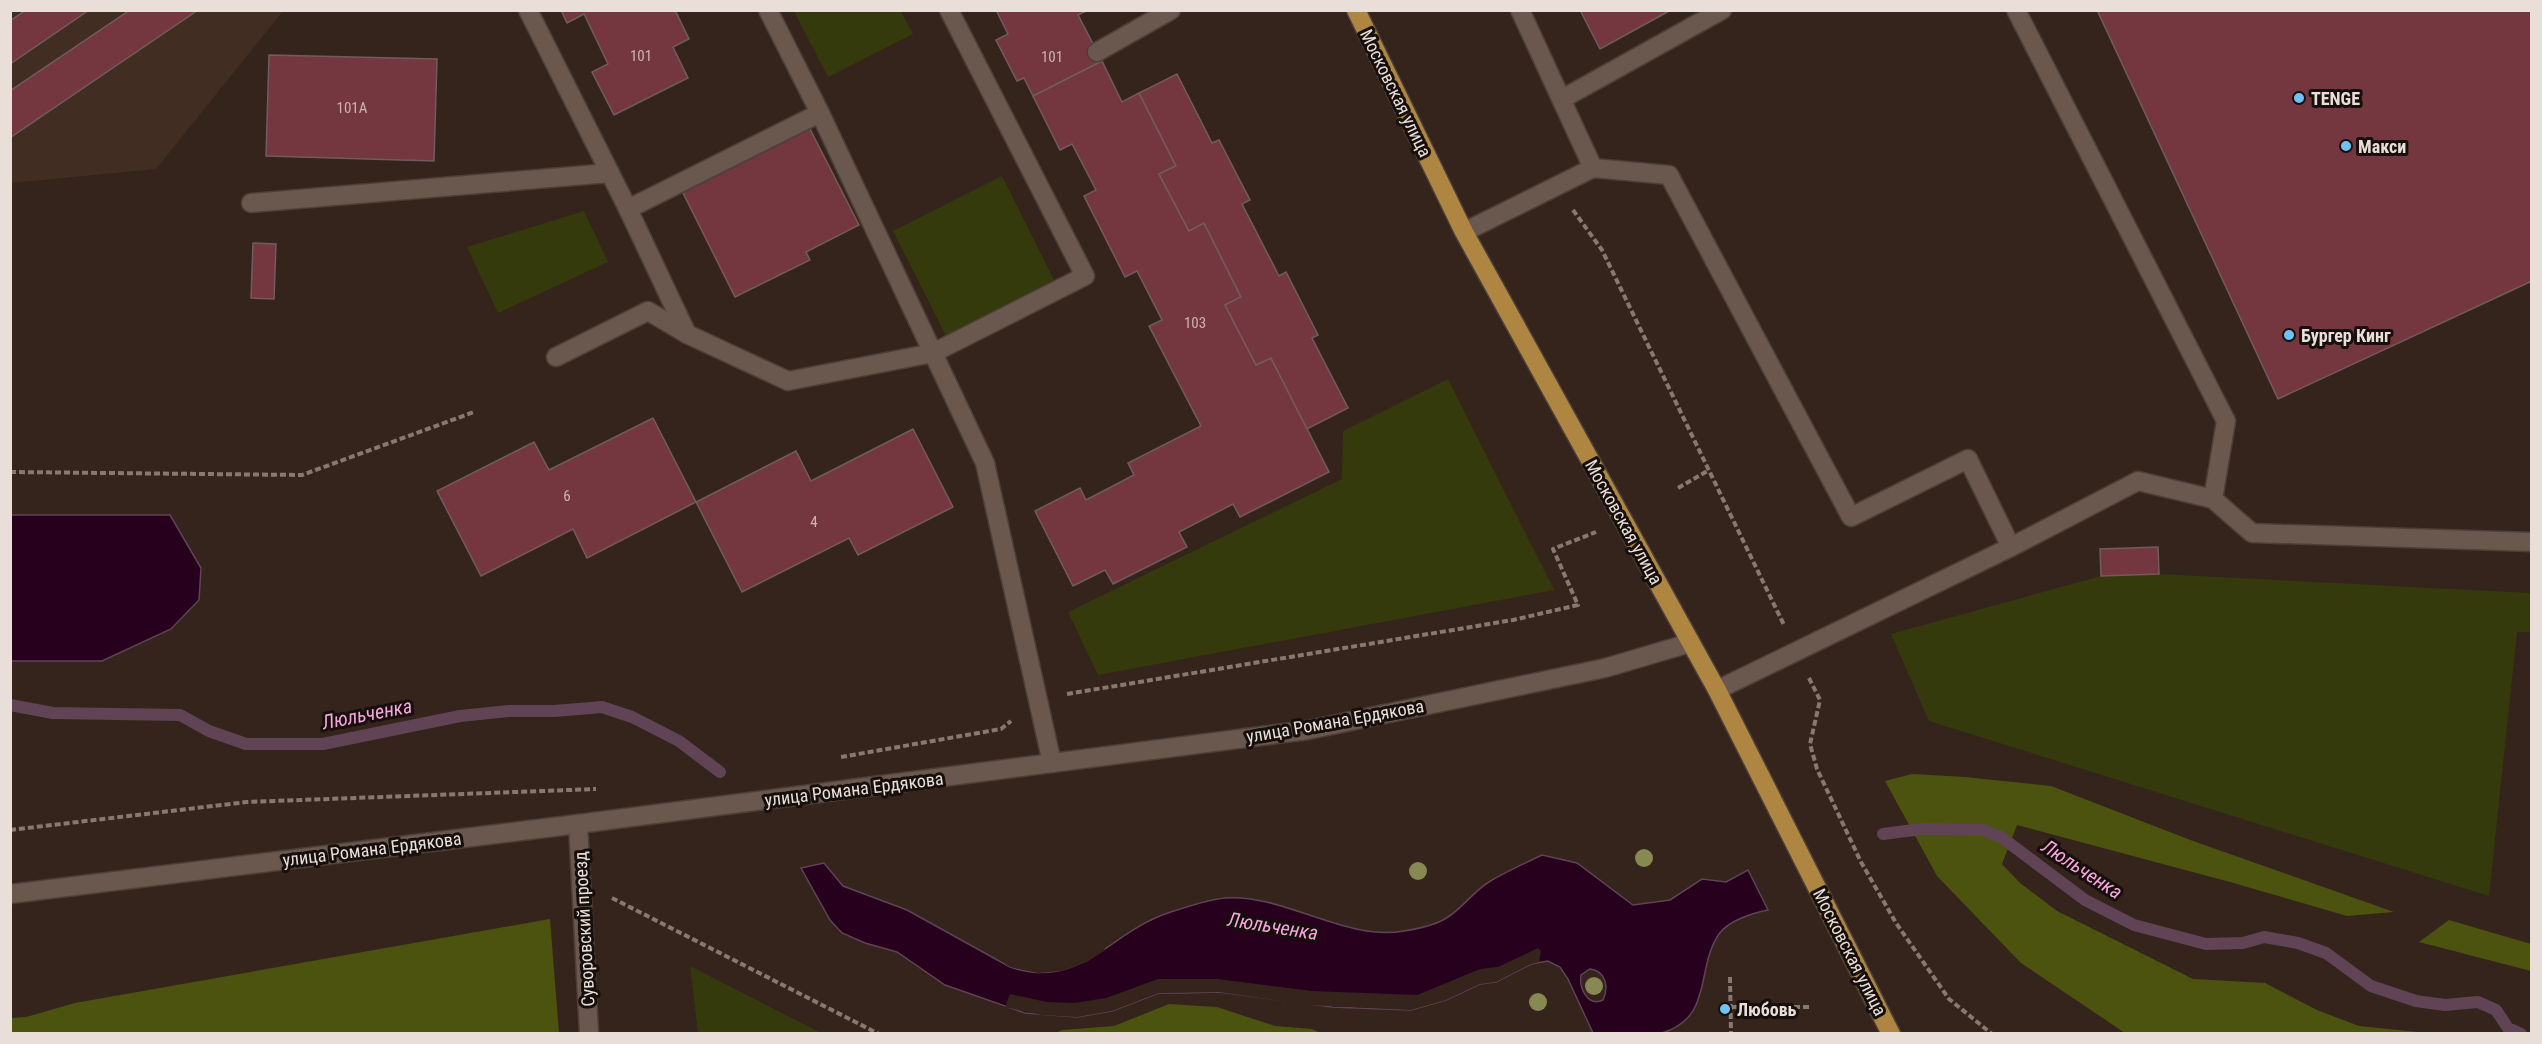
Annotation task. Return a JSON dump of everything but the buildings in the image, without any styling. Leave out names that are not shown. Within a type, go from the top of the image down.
[{"type":"main road","name":"Московская улица","points":[[1356,10],[1464,232],[1717,690],[1892,1034]]},
{"type":"street","points":[[528,10],[628,209],[687,334]]},
{"type":"street","points":[[768,10],[820,113],[985,463],[1052,763]]},
{"type":"street","points":[[556,357],[648,311],[687,334],[788,381],[933,353],[1085,276],[949,10]]},
{"type":"street","points":[[1097,52],[1171,10]]},
{"type":"street","points":[[1520,10],[1593,168]]},
{"type":"street","points":[[1562,99],[1722,10]]},
{"type":"street","points":[[2016,10],[2226,421],[2213,499]]},
{"type":"street","points":[[628,209],[820,113]]},
{"type":"street","points":[[1464,232],[1593,168],[1669,175],[1851,517],[1968,459],[2012,547]]},
{"type":"street","points":[[251,203],[610,173]]},
{"type":"street","points":[[1717,690],[2012,547],[2138,481],[2213,499],[2252,533],[2532,542]]},
{"type":"street","name":"улица Романа Ердякова","points":[[10,894],[1308,730],[1605,668],[1690,643]]},
{"type":"street","name":"Суворовский проезд","points":[[578,824],[589,1034]]},
{"type":"path","points":[[1556,187],[1602,250],[1820,700],[1810,744],[1817,769],[1861,862],[1896,922],[1949,999],[1992,1034]]},
{"type":"path","points":[[10,472],[302,475],[474,412]]},
{"type":"path","points":[[1678,488],[1709,470]]},
{"type":"path","points":[[840,757],[1001,729],[1038,699],[1513,620],[1578,605],[1553,549],[1606,528]]},
{"type":"path","points":[[10,830],[247,802],[599,788]]},
{"type":"path","points":[[582,883],[879,1034]]},
{"type":"path","points":[[1730,977],[1731,1034]]},
{"type":"path","points":[[1731,1006],[1812,1007]]},
{"type":"shaded area","points":[[11,11],[283,11],[156,169],[11,183]]},
{"type":"green space","points":[[794,11],[901,11],[913,34],[828,77]]},
{"type":"green space","points":[[1002,176],[1056,284],[948,340],[893,231]]},
{"type":"green space","points":[[584,211],[608,262],[498,313],[467,247]]},
{"type":"green space","points":[[1448,379],[1554,590],[1098,675],[1068,612],[1342,479],[1343,431]]},
{"type":"green space","points":[[2159,574],[2531,593],[2531,632],[2517,632],[2489,896],[1929,721],[1891,634],[2101,576]]},
{"type":"green space","points":[[1912,774],[2051,786],[2193,841],[2394,912],[2347,916],[2017,825],[2002,864],[2020,883],[2057,911],[2193,979],[2265,983],[2317,1010],[2359,1026],[2428,1033],[2125,1033],[2021,963],[1937,876],[1885,781]]},
{"type":"green space","points":[[550,919],[559,1033],[11,1033],[11,1018],[26,1017],[75,1003]]},
{"type":"green space","points":[[2449,920],[2531,944],[2531,971],[2419,942]]},
{"type":"green space","points":[[690,966],[821,1033],[698,1033]]},
{"type":"green space","points":[[1169,1004],[1217,1007],[1275,1026],[1312,1029],[1320,1033],[1055,1033],[1062,1030],[1114,1026]]},
{"type":"water","points":[[11,515],[170,515],[201,568],[199,600],[171,629],[102,661],[11,661]]},
{"type":"water","points":[[1542,855],[1577,863],[1633,905],[1670,900],[1702,879],[1726,882],[1748,870],[1768,910],[1741,918],[1723,929],[1707,962],[1697,1004],[1678,1026],[1656,1034],[1593,1033],[1568,979],[1560,967],[1548,961],[1531,964],[1496,982],[1480,984],[1446,1000],[1411,1010],[1332,1007],[1219,992],[1159,993],[1112,1011],[1077,1017],[1025,1013],[945,985],[897,952],[865,943],[842,933],[830,920],[801,868],[824,863],[843,886],[907,910],[1010,967],[1035,972],[1056,971],[1075,965],[1094,956],[1147,922],[1189,906],[1225,898],[1247,898],[1269,903],[1360,930],[1382,933],[1419,928],[1434,924],[1449,916],[1489,882]],"holes":[[[1590,969],[1603,976],[1606,985],[1603,1000],[1598,1002],[1589,999],[1581,986],[1581,975]]]},
{"type":"pier","points":[[1105,947],[1104,951],[1087,962],[1062,971],[1038,973],[1010,967],[989,953],[987,949],[1012,964],[1038,970],[1061,968],[1085,959]]},
{"type":"pier","points":[[1538,948],[1541,951],[1539,962],[1496,982],[1480,984],[1446,1000],[1411,1010],[1307,1005],[1219,992],[1159,993],[1112,1011],[1077,1017],[1042,1015],[1005,1007],[1010,994],[1047,1002],[1074,1003],[1106,998],[1158,979],[1218,979],[1312,991],[1417,995],[1480,969],[1498,967]]},
{"type":"waterway","name":"Люльченка","points":[[10,705],[53,713],[180,715],[209,731],[246,744],[323,744],[460,716],[509,711],[554,711],[602,707],[632,717],[679,741],[720,772]]},
{"type":"waterway","name":"Люльченка","points":[[1883,834],[1922,829],[1983,830],[2001,837],[2085,900],[2134,925],[2206,944],[2243,943],[2264,937],[2298,943],[2326,953],[2371,986],[2416,1001],[2445,1005],[2478,1002],[2496,1010],[2508,1028],[2521,1034]]},
{"type":"place","name":"TENGE","points":[[2299,98]]},
{"type":"place","name":"Макси","points":[[2346,146]]},
{"type":"place","name":"Бургер Кинг","points":[[2289,335]]},
{"type":"place","name":"Любовь","points":[[1725,1009]]}]
